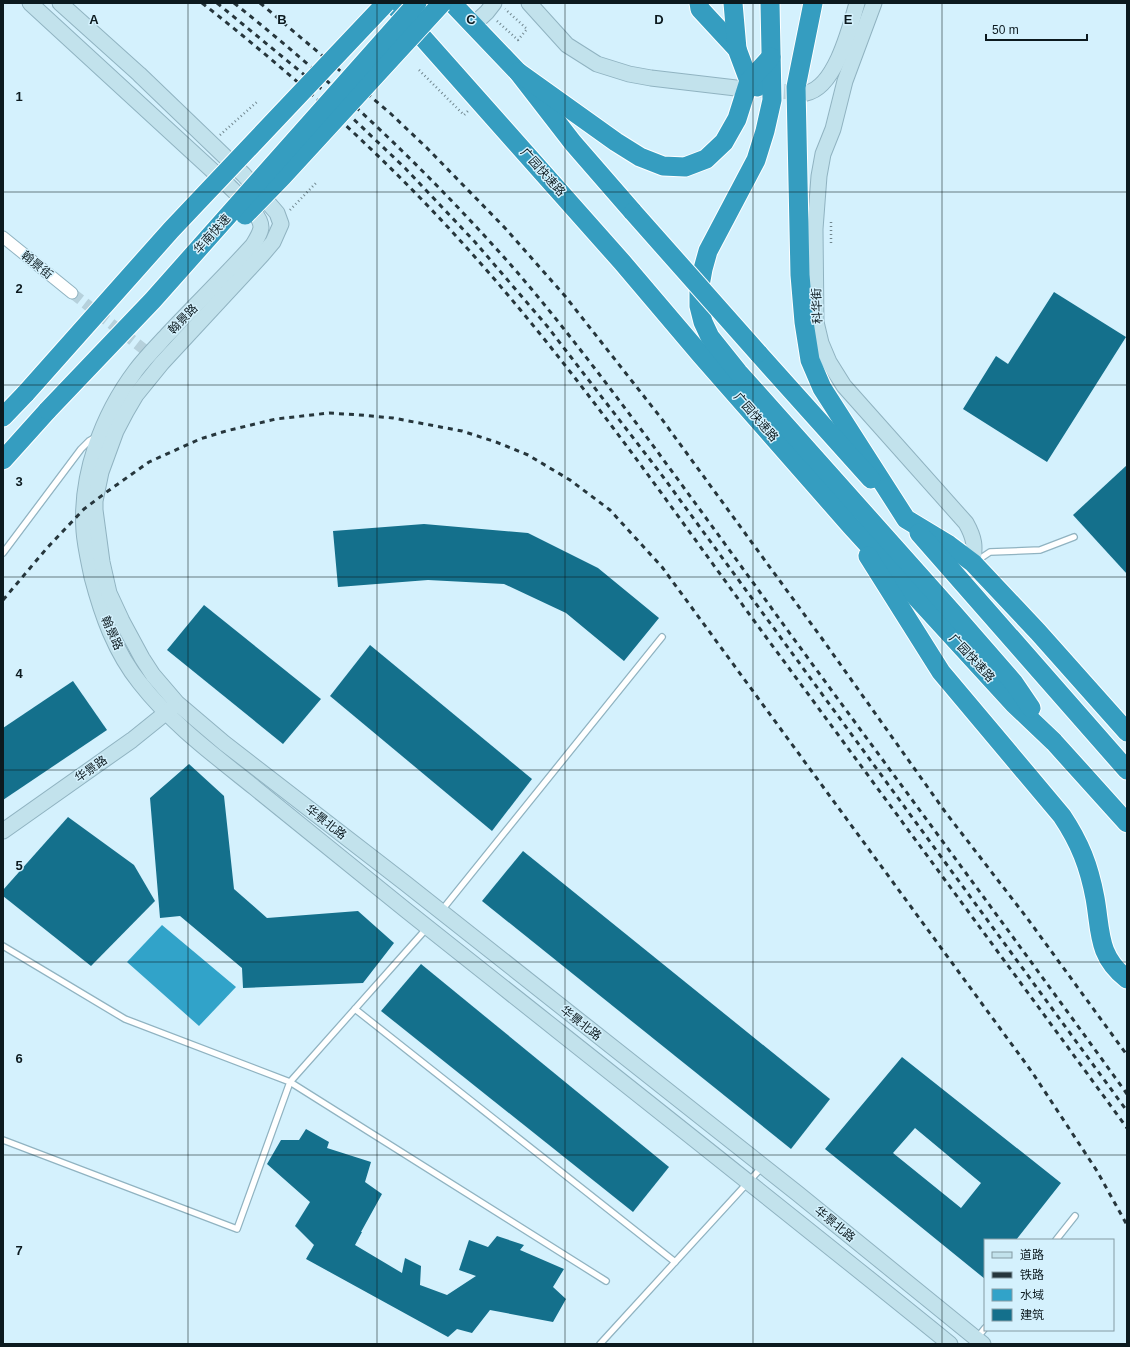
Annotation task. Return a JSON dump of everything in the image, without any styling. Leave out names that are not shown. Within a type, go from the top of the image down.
[{"type":"highway","points":[[3,417],[172,230],[386,3]]},
{"type":"highway","name":"广园快速路","points":[[392,3],[622,262],[850,526],[1014,704],[1054,742],[1127,823]]},
{"type":"highway","name":"华南快速","points":[[3,460],[48,410],[153,300],[417,3]]},
{"type":"highway","points":[[153,300],[208,253],[278,182],[442,3]]},
{"type":"highway","points":[[452,3],[518,72],[573,143],[906,518],[1127,770]]},
{"type":"highway","points":[[699,3],[700,9],[737,49]]},
{"type":"highway","points":[[518,72],[616,142],[640,157],[663,166],[685,167],[706,159],[724,142],[737,119],[742,84],[733,3]]},
{"type":"highway","points":[[770,3],[772,100],[765,131],[756,160],[708,251],[699,291],[699,306],[703,322],[710,338],[738,372],[904,557],[1014,683],[1054,742]]},
{"type":"highway","points":[[813,3],[796,87],[800,275],[804,322],[810,360],[822,388],[906,518],[949,545],[973,563],[1038,632],[1127,732]]},
{"type":"highway","points":[[742,84],[771,57]]},
{"type":"highway","points":[[742,84],[772,100]]},
{"type":"highway","points":[[850,526],[877,572],[941,672],[1062,816],[1075,836],[1083,854],[1094,892],[1102,943],[1115,969],[1127,979]]},
{"type":"street","name":"翰景路","points":[[30,3],[204,163],[249,206],[260,222],[261,229],[253,245],[150,354],[125,386],[110,412],[101,472],[95,500],[97,529],[109,593],[131,639],[153,676],[177,703]]},
{"type":"street","points":[[60,3],[139,74],[262,194],[277,213],[281,224]]},
{"type":"street","points":[[529,3],[567,45],[597,64],[629,74],[651,78],[742,84]]},
{"type":"street","points":[[806,93],[812,92],[820,87],[830,74],[847,41],[857,3]]},
{"type":"street","name":"科华街","points":[[874,3],[845,81],[833,128],[823,154],[818,176],[815,229],[816,322],[821,343],[829,362],[844,386],[966,522],[971,531],[975,546],[973,563]]},
{"type":"street","points":[[474,25],[495,8]]},
{"type":"street","name":"翰景路","points":[[165,713],[137,680],[113,638],[104,618],[86,553],[83,528],[85,489],[96,448],[126,412],[136,395],[162,363],[273,242],[281,224]]},
{"type":"street","name":"翰景街","points":[[3,237],[72,293]]},
{"type":"street","points":[[150,354],[162,363]]},
{"type":"street","name":"华景路","points":[[3,832],[105,760],[177,703]]},
{"type":"street","name":"华景北路","points":[[177,703],[224,743],[982,1337]]},
{"type":"street","name":"华景北路","points":[[165,713],[209,751],[427,927],[749,1182],[950,1344]]},
{"type":"lane","points":[[3,553],[89,440],[107,436]]},
{"type":"lane","points":[[973,563],[990,552],[1040,550],[1074,537]]},
{"type":"lane","points":[[441,912],[662,637]]},
{"type":"lane","points":[[3,1140],[237,1229],[290,1082],[427,927]]},
{"type":"lane","points":[[3,946],[125,1019],[290,1082],[606,1281]]},
{"type":"lane","points":[[355,1009],[675,1262]]},
{"type":"lane","points":[[600,1344],[762,1166]]},
{"type":"lane","points":[[1057,1239],[1075,1216]]},
{"type":"path","points":[[495,8],[527,29],[518,40],[495,8]]},
{"type":"path","points":[[419,70],[464,115]]},
{"type":"path","points":[[211,144],[258,101]]},
{"type":"path","points":[[281,224],[289,211],[316,183]]},
{"type":"water","points":[[162,925],[236,987],[199,1026],[127,962]]},
{"type":"building","points":[[1054,292],[1126,337],[1047,462],[963,409],[996,356],[1008,364]]},
{"type":"building","points":[[1127,465],[1127,574],[1073,515]]},
{"type":"building","points":[[424,524],[528,533],[598,568],[659,618],[624,661],[566,613],[504,584],[428,580],[338,587],[333,531]]},
{"type":"building","points":[[204,605],[321,699],[283,744],[167,650]]},
{"type":"building","points":[[370,645],[532,779],[492,831],[330,696]]},
{"type":"building","points":[[73,681],[107,730],[3,800],[3,728]]},
{"type":"building","points":[[189,764],[224,796],[234,889],[267,918],[358,911],[394,943],[363,983],[243,988],[242,968],[180,916],[160,918],[150,798]]},
{"type":"building","points":[[68,817],[134,865],[155,901],[91,966],[3,896],[3,890]]},
{"type":"building","points":[[523,851],[830,1099],[791,1149],[482,901]]},
{"type":"building","points":[[421,964],[669,1167],[633,1212],[381,1011]]},
{"type":"building","points":[[902,1057],[1061,1183],[1017,1239],[984,1239],[984,1278],[825,1149]],"holes":[[[915,1128],[981,1183],[961,1208],[893,1153]]]},
{"type":"building","points":[[306,1129],[329,1142],[327,1148],[371,1162],[365,1182],[382,1194],[355,1245],[402,1273],[405,1258],[421,1266],[420,1285],[447,1295],[476,1276],[459,1270],[469,1240],[488,1247],[497,1236],[524,1245],[520,1250],[564,1269],[553,1287],[566,1299],[553,1322],[490,1310],[472,1333],[457,1329],[448,1337],[306,1259],[314,1245],[295,1226],[310,1202],[267,1164],[281,1140],[299,1140]]},
{"type":"tunnel","points":[[761,90],[806,93]]},
{"type":"tunnel","points":[[72,293],[150,354]]},
{"type":"railway","points":[[202,3],[306,89],[372,150],[436,214],[546,341],[621,438],[1127,1128]]},
{"type":"railway","points":[[217,3],[324,91],[405,168],[475,242],[547,326],[661,474],[1127,1111]]},
{"type":"railway","points":[[234,3],[309,65],[417,165],[517,272],[549,310],[640,428],[1127,1094]]},
{"type":"railway","points":[[260,3],[390,113],[427,148],[505,228],[565,296],[661,418],[823,640],[946,813],[1027,918],[1127,1055]]},
{"type":"railway","points":[[3,600],[47,548],[84,509],[149,462],[200,439],[226,431],[276,419],[329,413],[360,415],[393,418],[462,431],[496,442],[528,455],[570,480],[610,510],[662,567],[1032,1072],[1097,1171],[1127,1225]]}]
